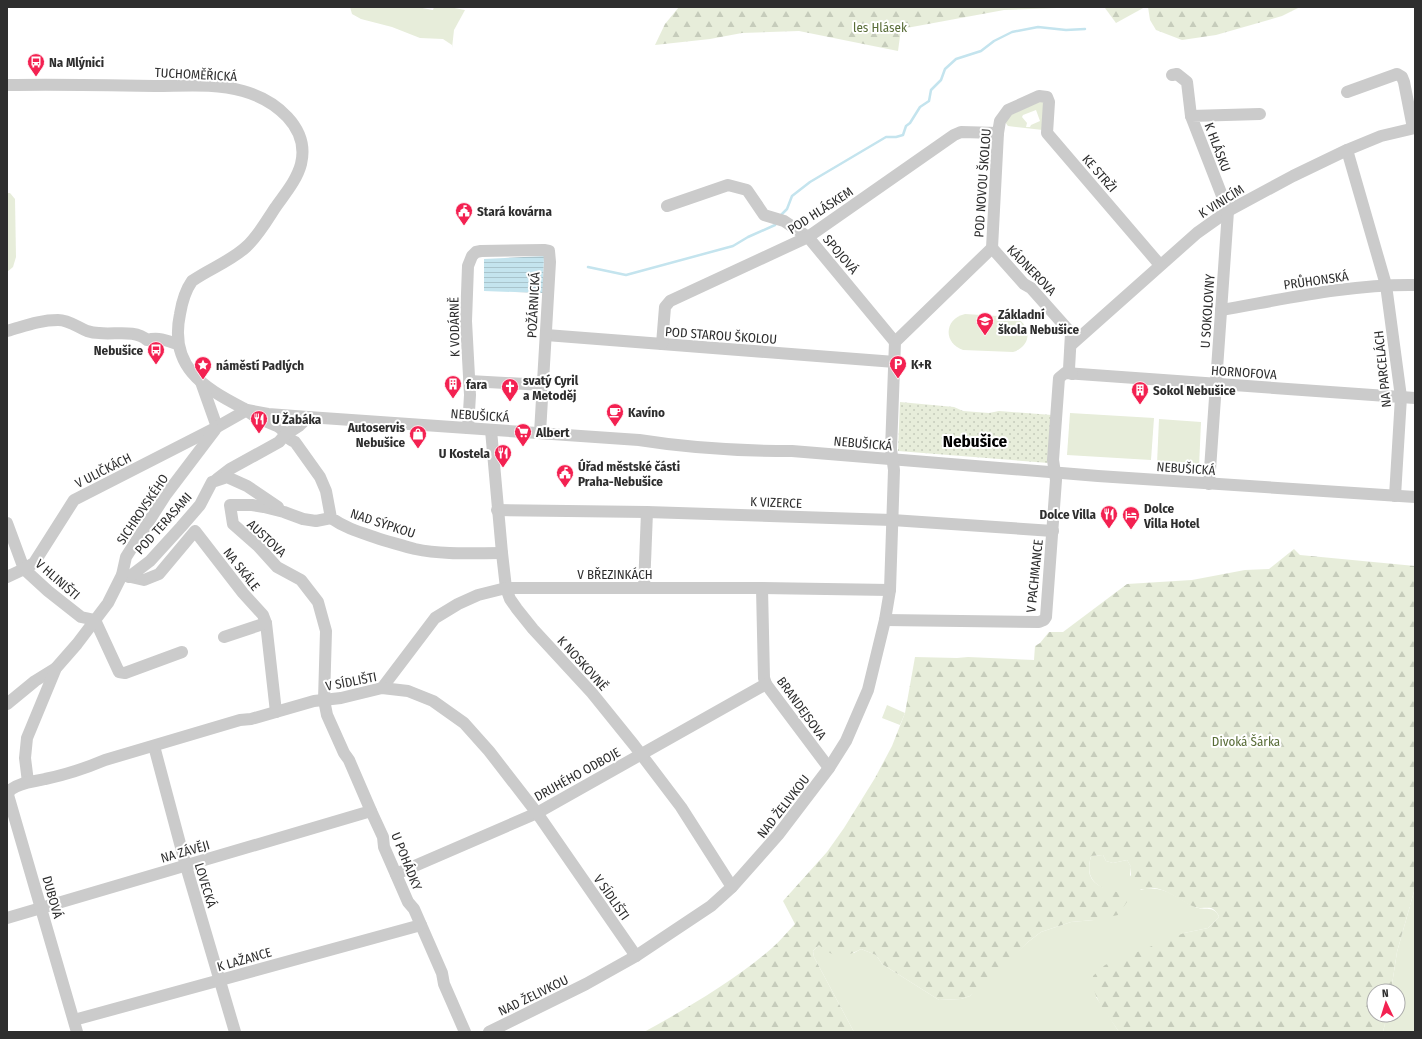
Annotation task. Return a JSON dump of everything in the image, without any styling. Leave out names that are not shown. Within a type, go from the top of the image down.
[{"type":"street","name":"K HLÁSKU","points":[[1172,75],[1177,74],[1187,82],[1191,116],[1228,211]]},
{"type":"street","points":[[1347,92],[1397,74],[1402,77],[1404,82],[1414,128]]},
{"type":"street","name":"TUCHOMĚŘICKÁ","points":[[7,85],[200,86],[231,89],[243,91],[269,102],[282,111],[292,122],[302,144],[302,154],[298,172],[257,235],[245,248],[192,280],[187,288],[180,311],[177,324],[177,344]]},
{"type":"street","name":"POD NOVOU ŠKOLOU","points":[[992,248],[998,133],[1000,121],[1008,110],[1040,96]]},
{"type":"street","name":"KE STRŽI","points":[[1040,96],[1047,97],[1049,102],[1047,133],[1160,265]]},
{"type":"street","name":"K HLÁSKU","points":[[1191,116],[1260,114]]},
{"type":"street","name":"K VINICÍM","points":[[1071,345],[1197,233],[1228,211],[1293,176],[1347,150],[1381,136],[1414,128]]},
{"type":"street","name":"POD HLÁSKEM","points":[[662,344],[665,307],[670,301],[808,237],[954,135],[961,132],[998,133]]},
{"type":"street","name":"NA PARCELÁCH","points":[[1347,150],[1386,285],[1401,397],[1395,496]]},
{"type":"street","name":"SPOJOVÁ","points":[[667,206],[728,185],[747,190],[764,215],[784,221],[808,237],[895,342]]},
{"type":"street","name":"U SOKOLOVNY","points":[[1209,484],[1228,211]]},
{"type":"street","name":"KÁDNEROVA","points":[[895,342],[992,248],[1024,284],[1031,288],[1070,331],[1071,345],[1069,369],[1072,374]]},
{"type":"street","name":"POŽÁRNICKÁ","points":[[476,252],[544,250],[548,252],[550,262],[540,433]]},
{"type":"street","name":"K VODÁRNĚ","points":[[468,428],[470,395],[466,321],[468,266],[472,256],[476,252]]},
{"type":"street","name":"PRŮHONSKÁ","points":[[1221,310],[1304,296],[1386,285],[1415,285]]},
{"type":"street","points":[[7,331],[39,321],[61,320],[77,325],[87,331],[100,334],[135,334],[143,336],[146,340],[163,339],[177,344],[184,363],[193,375],[201,382],[247,410],[256,418],[280,428],[285,435],[299,426],[308,417]]},
{"type":"street","name":"POD STAROU ŠKOLOU","points":[[546,335],[895,362]]},
{"type":"street","points":[[892,459],[891,449],[895,342]]},
{"type":"street","points":[[1054,472],[1053,460],[1059,378],[1064,373],[1072,374]]},
{"type":"street","name":"HORNOFOVA","points":[[1072,374],[1415,398]]},
{"type":"street","points":[[469,381],[543,385]]},
{"type":"street","points":[[201,382],[217,427],[247,410],[268,414],[308,417]]},
{"type":"street","name":"NEBUŠICKÁ","points":[[308,417],[639,440],[674,445],[756,451],[792,451],[1209,484],[1415,497]]},
{"type":"street","name":"V ULIČKÁCH","points":[[7,577],[34,563],[74,500],[217,427]]},
{"type":"street","name":"SICHROVSKÉHO","points":[[28,782],[25,758],[26,738],[56,668],[95,620],[126,576],[126,557],[165,496],[217,427]]},
{"type":"street","name":"K NOSKOVNĚ","points":[[491,430],[497,510],[506,588],[517,609],[533,629],[592,693],[641,754],[681,807],[732,887]]},
{"type":"street","name":"POD TERASAMI","points":[[126,576],[150,561],[200,505],[212,482],[230,469],[279,442],[285,435]]},
{"type":"street","name":"NAD SÝPKOU","points":[[285,435],[290,440],[295,442],[320,477],[326,491],[332,518],[348,528],[416,549],[461,553],[502,553]]},
{"type":"street","name":"NAD ŽELIVKOU","points":[[489,1032],[586,984],[636,956],[711,906],[732,887],[778,835],[830,768],[846,741],[868,690],[885,620],[890,590],[894,470],[892,459]]},
{"type":"street","name":"V PACHMANCE","points":[[885,620],[1031,622],[1044,620],[1046,617],[1056,480],[1054,472]]},
{"type":"street","points":[[212,482],[226,477],[247,486],[284,512]]},
{"type":"street","name":"AUSTOVA","points":[[324,700],[326,631],[318,602],[301,580],[277,567],[258,546],[232,524],[230,505],[252,505],[284,512],[303,519],[316,521],[332,518]]},
{"type":"street","name":"K VIZERCE","points":[[497,510],[647,512],[892,520],[1052,531]]},
{"type":"street","points":[[644,588],[647,512]]},
{"type":"street","name":"V HLINIŠTI","points":[[7,523],[24,569],[48,591],[81,617],[95,620]]},
{"type":"street","name":"NA SKÁLE","points":[[126,576],[144,580],[159,574],[195,531],[243,594],[263,615],[266,623],[276,712]]},
{"type":"street","name":"V BŘEZINKÁCH","points":[[382,688],[435,618],[458,604],[478,595],[506,588],[762,588],[890,590]]},
{"type":"street","name":"BRANDEJSOVA","points":[[762,588],[764,678],[766,684],[830,768]]},
{"type":"street","points":[[95,620],[115,666],[122,674],[182,652]]},
{"type":"street","points":[[224,637],[266,623]]},
{"type":"street","name":"SICHROVSKÉHO","points":[[7,704],[35,681],[56,668]]},
{"type":"street","name":"DRUHÉHO ODBOJE","points":[[396,874],[537,813],[766,684]]},
{"type":"street","name":"V SÍDLIŠTI","points":[[28,782],[52,778],[95,765],[105,760],[240,720],[251,719],[314,702],[341,698],[382,688],[408,691],[433,701],[464,723],[489,751],[537,813],[636,956]]},
{"type":"street","name":"U POHÁDKY","points":[[324,700],[327,715],[372,811],[383,837],[384,847],[408,902],[414,908],[465,1032]]},
{"type":"street","name":"LOVECKÁ","points":[[154,746],[186,866],[235,1032]]},
{"type":"street","name":"DUBOVÁ","points":[[28,782],[12,788],[8,792],[8,795],[77,1032]]},
{"type":"street","name":"NA ZÁVĚJI","points":[[7,918],[372,811]]},
{"type":"street","name":"K LAŽANCE","points":[[74,1020],[421,925]]},
{"type":"green space","points":[[350,7],[417,7],[433,10],[434,7],[449,7],[465,10],[454,30],[452,48],[452,45],[443,39],[420,38],[392,27],[361,19],[352,14]]},
{"type":"green space","name":"les Hlásek","points":[[679,7],[1084,7],[1004,10],[901,29],[898,51],[799,31],[742,33],[710,39],[655,45],[665,24]]},
{"type":"green space","points":[[1145,7],[1116,23],[1105,8]]},
{"type":"green space","points":[[1148,7],[1300,7],[1282,16],[1216,35],[1182,40],[1156,30],[1150,20]]},
{"type":"green space","points":[[1046,99],[1043,130],[1008,126],[1001,117]],"holes":[[[1036,110],[1040,121],[1031,125],[1030,127],[1026,127],[1027,123],[1022,117],[1023,115]]]},
{"type":"green space","points":[[7,193],[10,193],[15,199],[16,257],[13,267],[7,272]]},
{"type":"green space","points":[[965,314],[1015,317],[1025,325],[1028,336],[1024,345],[1013,352],[963,350],[956,347],[952,342],[949,337],[949,331],[953,321]]},
{"type":"green space","points":[[900,402],[954,407],[963,411],[989,413],[999,411],[1052,415],[1049,463],[898,451]]},
{"type":"green space","points":[[1070,413],[1154,418],[1151,460],[1067,455]]},
{"type":"green space","points":[[1159,419],[1201,422],[1199,467],[1157,464]]},
{"type":"green space","name":"Divoká Šárka","points":[[1294,549],[1300,555],[1415,566],[1415,888],[1397,952],[1392,983],[1366,983],[1366,1023],[1385,1023],[1383,1032],[1119,1032],[1097,999],[1093,984],[1093,976],[1105,965],[1184,933],[1208,928],[1219,917],[1215,910],[1195,907],[1164,891],[1155,888],[1138,889],[1131,884],[1131,867],[1127,860],[1113,863],[1106,861],[1103,855],[1091,856],[1089,866],[1090,873],[1092,879],[1101,887],[1123,894],[1127,902],[1118,915],[1094,920],[1071,922],[1041,932],[1028,942],[990,981],[970,996],[961,999],[939,1000],[882,964],[876,955],[861,949],[850,954],[837,956],[819,945],[813,951],[814,957],[854,1032],[644,1032],[694,1003],[743,971],[772,948],[795,924],[783,901],[827,852],[844,828],[875,778],[892,746],[905,713],[915,657],[968,657],[1034,660],[1035,646],[1040,643],[1049,632],[1063,632],[1127,584],[1192,580],[1245,570],[1269,569]]},
{"type":"green space","points":[[887,705],[905,713],[900,725],[882,718]]},
{"type":"green space","points":[[1103,855],[1106,861],[1113,863],[1127,860],[1131,867],[1130,875],[1141,890],[1163,890],[1195,907],[1215,911],[1219,917],[1208,928],[1184,933],[1096,997],[1119,1032],[854,1032],[814,957],[813,951],[819,945],[854,953],[861,949],[876,955],[882,964],[939,1000],[961,999],[970,996],[1028,942],[1041,932],[1071,922],[1094,920],[1105,889],[1092,880],[1089,867],[1091,856]]},
{"type":"green space","points":[[1415,888],[1415,1032],[1383,1032],[1385,1023],[1406,1023],[1406,983],[1392,983],[1397,952]]},
{"type":"water","points":[[544,256],[543,293],[484,291],[484,259]]},
{"type":"waterway","points":[[781,215],[787,209],[792,196],[810,182],[886,137],[903,135],[906,126],[910,123],[920,107],[929,101],[931,90],[941,80],[945,69],[956,59],[981,51],[994,41],[1012,32],[1038,27],[1066,30],[1085,29]]},
{"type":"waterway","points":[[588,267],[626,275],[733,246],[748,237],[775,225],[777,222]]},
{"type":"place","name":"Na Mlýnici","points":[[36,77]]},
{"type":"place","name":"Stará kovárna","points":[[464,226]]},
{"type":"place","name":"Základní škola Nebušice","points":[[985,336]]},
{"type":"place","name":"Nebušice","points":[[156,365]]},
{"type":"place","name":"K+R","points":[[898,379]]},
{"type":"place","name":"náměstí Padlých","points":[[203,380]]},
{"type":"place","name":"fara","points":[[453,399]]},
{"type":"place","name":"svatý Cyril a Metoděj","points":[[510,402]]},
{"type":"place","name":"Sokol Nebušice","points":[[1140,405]]},
{"type":"place","name":"Kavíno","points":[[615,427]]},
{"type":"place","name":"U Žabáka","points":[[259,434]]},
{"type":"place","name":"Albert","points":[[523,447]]},
{"type":"place","name":"Autoservis Nebušice","points":[[418,449]]},
{"type":"place","name":"U Kostela","points":[[503,468]]},
{"type":"place","name":"Úřad městské části Praha-Nebušice","points":[[565,488]]},
{"type":"place","name":"Dolce Villa","points":[[1109,529]]},
{"type":"place","name":"Dolce Villa Hotel","points":[[1131,530]]},
{"type":"district","name":"Nebušice","points":[[975,441]]}]
